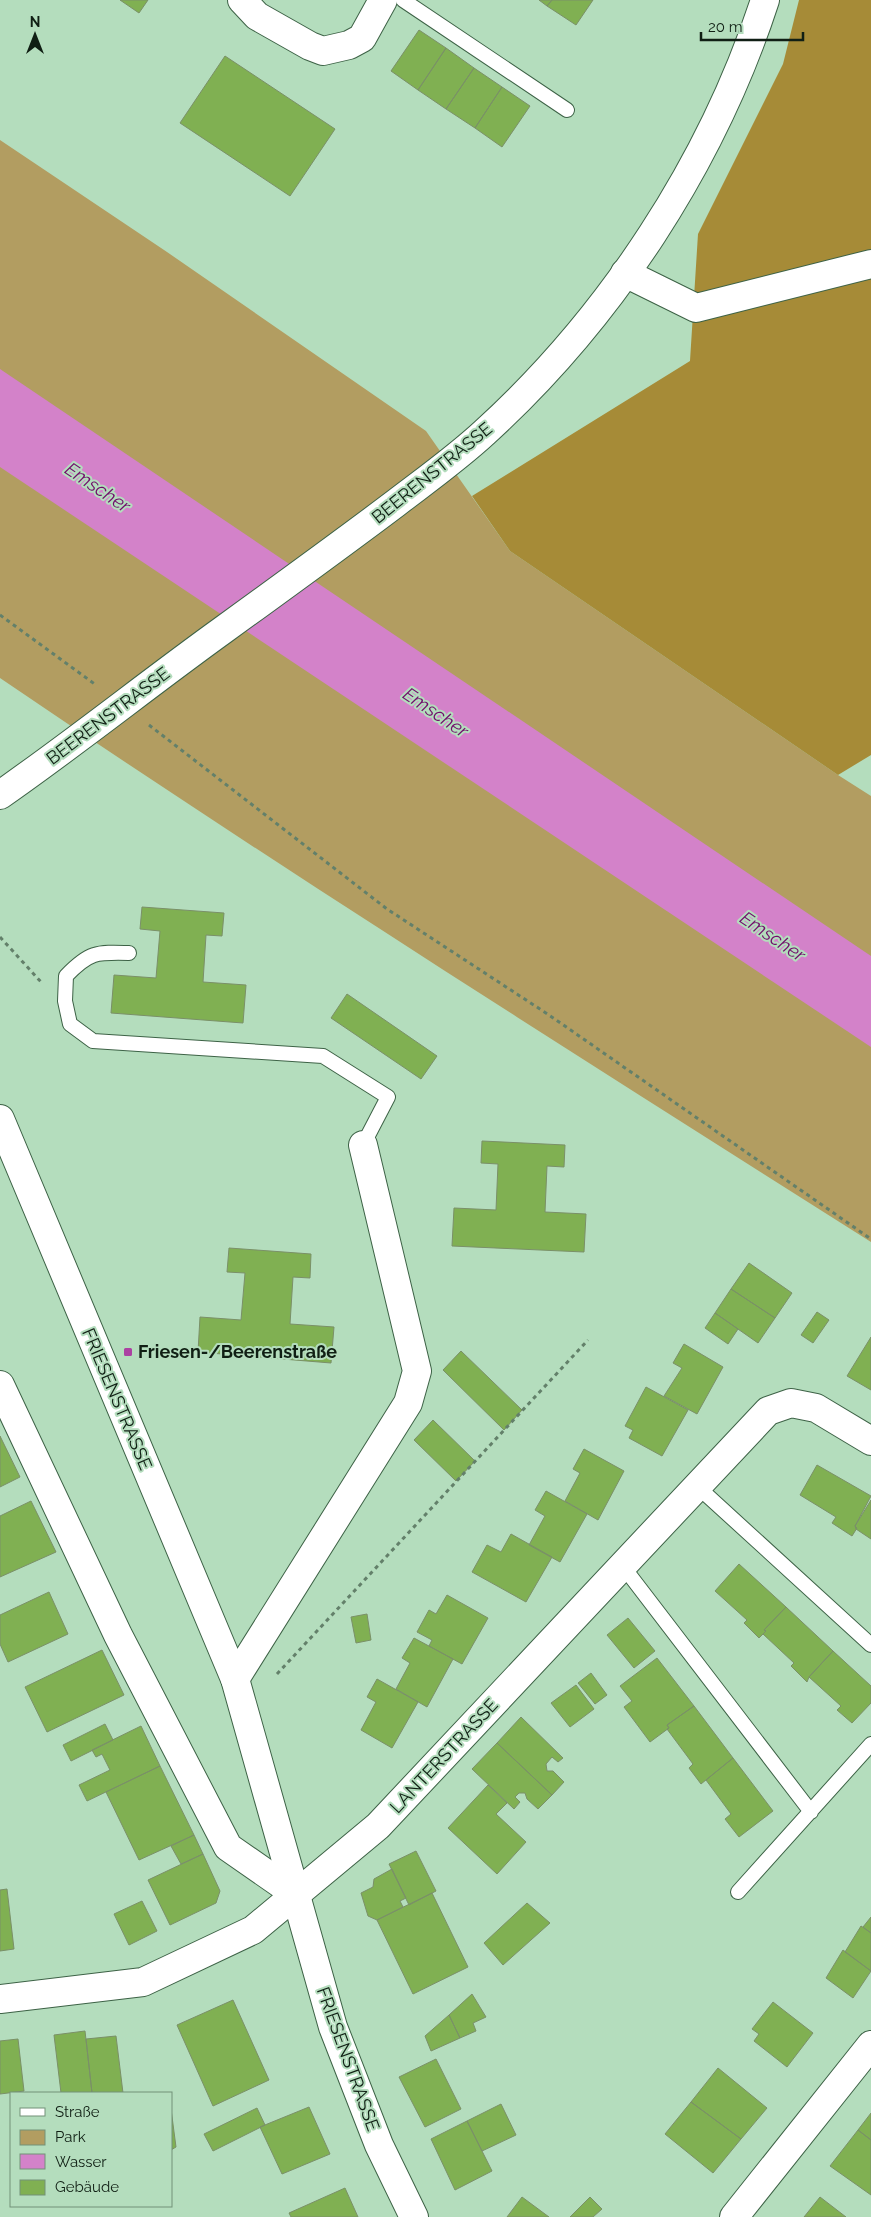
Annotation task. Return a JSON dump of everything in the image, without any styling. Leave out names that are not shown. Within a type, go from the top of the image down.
[{"type":"street","points":[[242,0],[257,16],[310,46],[323,51],[349,45],[362,38],[383,0]]},
{"type":"street","name":"BEERENSTRASSE","points":[[0,795],[322,559],[460,454],[500,418],[577,335],[625,273],[686,176],[714,125],[738,74],[765,0]]},
{"type":"street","points":[[625,273],[696,308],[871,264]]},
{"type":"street","name":"FRIESENSTRASSE","points":[[0,1119],[235,1679],[333,2026],[380,2144],[414,2217]]},
{"type":"street","points":[[235,1679],[408,1403],[414,1386],[417,1371],[363,1145]]},
{"type":"street","points":[[0,1384],[118,1635],[228,1847],[297,1895]]},
{"type":"street","name":"LANTERSTRASSE","points":[[0,1999],[143,1982],[253,1930],[378,1826],[768,1411],[791,1403],[816,1408],[871,1441]]},
{"type":"street","points":[[734,2217],[871,2045]]},
{"type":"lane","points":[[403,0],[567,110]]},
{"type":"lane","points":[[129,953],[106,952],[83,959],[66,976],[64,1001],[70,1024],[93,1041],[323,1056],[388,1097],[363,1145]]},
{"type":"lane","points":[[698,1487],[871,1645]]},
{"type":"lane","points":[[622,1565],[811,1812]]},
{"type":"lane","points":[[738,1892],[871,1744]]},
{"type":"path","points":[[0,615],[122,704],[212,776],[387,910],[549,1015],[871,1239]]},
{"type":"path","points":[[0,937],[47,988],[64,1001]]},
{"type":"path","points":[[245,1710],[588,1340]]},
{"type":"green space","points":[[0,140],[167,252],[426,431],[510,551],[871,796],[871,1242],[324,893],[0,678]]},
{"type":"shaded area","points":[[799,0],[871,0],[871,755],[838,775],[510,551],[472,496],[690,361],[698,234],[783,64]]},
{"type":"water","name":"Emscher","points":[[0,369],[871,956],[871,1047],[0,467]]},
{"type":"building","points":[[120,0],[148,0],[139,13]]},
{"type":"building","points":[[539,0],[552,0],[547,6]]},
{"type":"building","points":[[552,0],[593,0],[576,25],[547,6]]},
{"type":"building","points":[[419,30],[446,48],[418,90],[391,71]]},
{"type":"building","points":[[446,48],[474,68],[446,109],[418,90]]},
{"type":"building","points":[[225,56],[335,129],[290,196],[180,123]]},
{"type":"building","points":[[474,68],[502,87],[475,128],[446,109]]},
{"type":"building","points":[[502,87],[530,106],[502,147],[475,128]]},
{"type":"building","points":[[142,907],[224,913],[222,936],[206,935],[203,982],[246,985],[243,1023],[111,1013],[114,975],[156,978],[160,931],[140,929]]},
{"type":"building","points":[[347,994],[437,1056],[421,1079],[331,1018]]},
{"type":"building","points":[[482,1141],[565,1145],[564,1167],[547,1166],[545,1212],[586,1214],[584,1252],[452,1246],[454,1208],[496,1210],[498,1164],[481,1163]]},
{"type":"building","points":[[229,1248],[311,1254],[310,1278],[293,1277],[290,1324],[334,1327],[331,1363],[198,1352],[200,1317],[241,1320],[245,1273],[227,1272]]},
{"type":"building","points":[[749,1263],[792,1293],[775,1318],[731,1289]]},
{"type":"building","points":[[731,1289],[775,1318],[758,1343],[715,1313]]},
{"type":"building","points":[[817,1312],[829,1320],[813,1343],[801,1335]]},
{"type":"building","points":[[715,1313],[738,1329],[728,1344],[705,1328]]},
{"type":"building","points":[[871,1337],[871,1390],[847,1376]]},
{"type":"building","points":[[684,1344],[723,1367],[697,1414],[664,1396],[682,1368],[673,1363]]},
{"type":"building","points":[[461,1351],[522,1410],[504,1430],[443,1370]]},
{"type":"building","points":[[646,1387],[688,1410],[662,1456],[629,1438],[633,1430],[625,1426]]},
{"type":"building","points":[[433,1420],[475,1461],[456,1481],[414,1440]]},
{"type":"building","points":[[0,1436],[20,1477],[0,1487]]},
{"type":"building","points":[[584,1449],[624,1471],[598,1520],[565,1501],[580,1473],[573,1469]]},
{"type":"building","points":[[817,1465],[871,1496],[855,1526],[857,1528],[852,1536],[832,1523],[836,1517],[800,1495]]},
{"type":"building","points":[[546,1491],[587,1514],[560,1562],[529,1545],[545,1516],[535,1510]]},
{"type":"building","points":[[871,1500],[871,1539],[856,1529],[855,1526]]},
{"type":"building","points":[[31,1501],[56,1552],[0,1577],[0,1516]]},
{"type":"building","points":[[511,1534],[552,1557],[526,1602],[472,1572],[487,1545],[501,1552]]},
{"type":"building","points":[[739,1564],[786,1607],[759,1638],[744,1623],[747,1620],[715,1591]]},
{"type":"building","points":[[49,1592],[68,1634],[8,1662],[0,1644],[0,1615]]},
{"type":"building","points":[[447,1595],[488,1618],[462,1664],[429,1646],[432,1640],[417,1632],[429,1610],[436,1614]]},
{"type":"building","points":[[786,1607],[833,1651],[809,1677],[807,1682],[791,1666],[794,1663],[763,1634],[766,1631],[764,1630]]},
{"type":"building","points":[[367,1614],[371,1640],[356,1643],[351,1617]]},
{"type":"building","points":[[628,1618],[655,1651],[634,1668],[607,1635]]},
{"type":"building","points":[[414,1638],[453,1659],[427,1707],[396,1689],[410,1663],[402,1658]]},
{"type":"building","points":[[102,1650],[124,1695],[47,1732],[25,1687]]},
{"type":"building","points":[[833,1651],[871,1686],[871,1703],[852,1723],[837,1710],[841,1706],[809,1677]]},
{"type":"building","points":[[657,1658],[694,1706],[667,1725],[669,1728],[650,1742],[624,1707],[632,1701],[620,1686]]},
{"type":"building","points":[[591,1673],[607,1695],[595,1704],[578,1683]]},
{"type":"building","points":[[377,1679],[418,1702],[392,1748],[361,1730],[376,1702],[367,1697]]},
{"type":"building","points":[[576,1685],[594,1709],[570,1727],[551,1703]]},
{"type":"building","points":[[694,1706],[733,1758],[701,1784],[689,1768],[693,1764],[667,1729],[669,1728],[667,1725]]},
{"type":"building","points":[[521,1717],[563,1758],[558,1762],[552,1757],[546,1764],[547,1771],[553,1771],[564,1782],[552,1795],[497,1743]]},
{"type":"building","points":[[105,1724],[113,1740],[71,1761],[63,1745]]},
{"type":"building","points":[[141,1726],[160,1766],[87,1801],[79,1785],[110,1770],[102,1754],[96,1757],[92,1750]]},
{"type":"building","points":[[497,1743],[552,1795],[538,1809],[527,1799],[525,1793],[519,1793],[515,1797],[520,1802],[514,1809],[472,1769]]},
{"type":"building","points":[[733,1758],[773,1811],[739,1837],[725,1819],[731,1814],[706,1780]]},
{"type":"building","points":[[160,1766],[194,1835],[139,1860],[106,1792]]},
{"type":"building","points":[[488,1785],[507,1803],[496,1814],[526,1842],[497,1874],[448,1828]]},
{"type":"building","points":[[194,1835],[203,1854],[181,1864],[171,1846]]},
{"type":"building","points":[[416,1851],[436,1891],[409,1905],[389,1864]]},
{"type":"building","points":[[203,1854],[220,1891],[216,1903],[170,1925],[148,1880]]},
{"type":"building","points":[[392,1869],[406,1898],[400,1901],[403,1907],[377,1920],[368,1916],[361,1893],[373,1887],[374,1879]]},
{"type":"building","points":[[7,1889],[14,1949],[0,1951],[0,1890]]},
{"type":"building","points":[[432,1893],[468,1967],[413,1994],[377,1920]]},
{"type":"building","points":[[142,1901],[157,1931],[129,1945],[114,1914]]},
{"type":"building","points":[[527,1903],[550,1923],[503,1965],[484,1943]]},
{"type":"building","points":[[871,1917],[871,1933],[863,1927]]},
{"type":"building","points":[[861,1926],[871,1933],[871,1971],[845,1952]]},
{"type":"building","points":[[843,1950],[871,1971],[853,1998],[826,1978]]},
{"type":"building","points":[[472,1994],[486,2017],[473,2023],[476,2031],[460,2038],[449,2015]]},
{"type":"building","points":[[233,2000],[269,2080],[213,2106],[177,2025]]},
{"type":"building","points":[[773,2002],[813,2033],[787,2067],[754,2041],[759,2034],[752,2029]]},
{"type":"building","points":[[449,2015],[460,2038],[431,2051],[425,2036]]},
{"type":"building","points":[[85,2031],[92,2092],[61,2092],[54,2035]]},
{"type":"building","points":[[116,2036],[123,2092],[92,2092],[86,2039]]},
{"type":"building","points":[[18,2039],[24,2091],[0,2094],[0,2041]]},
{"type":"building","points":[[436,2059],[461,2109],[425,2127],[399,2077]]},
{"type":"building","points":[[718,2068],[767,2108],[741,2139],[691,2102]]},
{"type":"building","points":[[691,2102],[741,2139],[713,2173],[665,2134]]},
{"type":"building","points":[[501,2104],[516,2135],[482,2151],[467,2121]]},
{"type":"building","points":[[309,2107],[330,2154],[282,2174],[260,2127]]},
{"type":"building","points":[[257,2108],[265,2125],[213,2151],[204,2134]]},
{"type":"building","points":[[871,2113],[871,2140],[858,2130]]},
{"type":"building","points":[[172,2117],[176,2147],[172,2149]]},
{"type":"building","points":[[467,2121],[492,2171],[455,2190],[431,2139]]},
{"type":"building","points":[[858,2130],[871,2140],[871,2195],[830,2166]]},
{"type":"building","points":[[345,2188],[358,2217],[291,2217],[289,2213]]},
{"type":"building","points":[[522,2197],[549,2217],[507,2217]]},
{"type":"building","points":[[590,2197],[602,2209],[593,2217],[570,2217]]},
{"type":"building","points":[[820,2197],[846,2217],[804,2217]]},
{"type":"place","name":"Friesen-/Beerenstraße","points":[[128,1352]]}]
